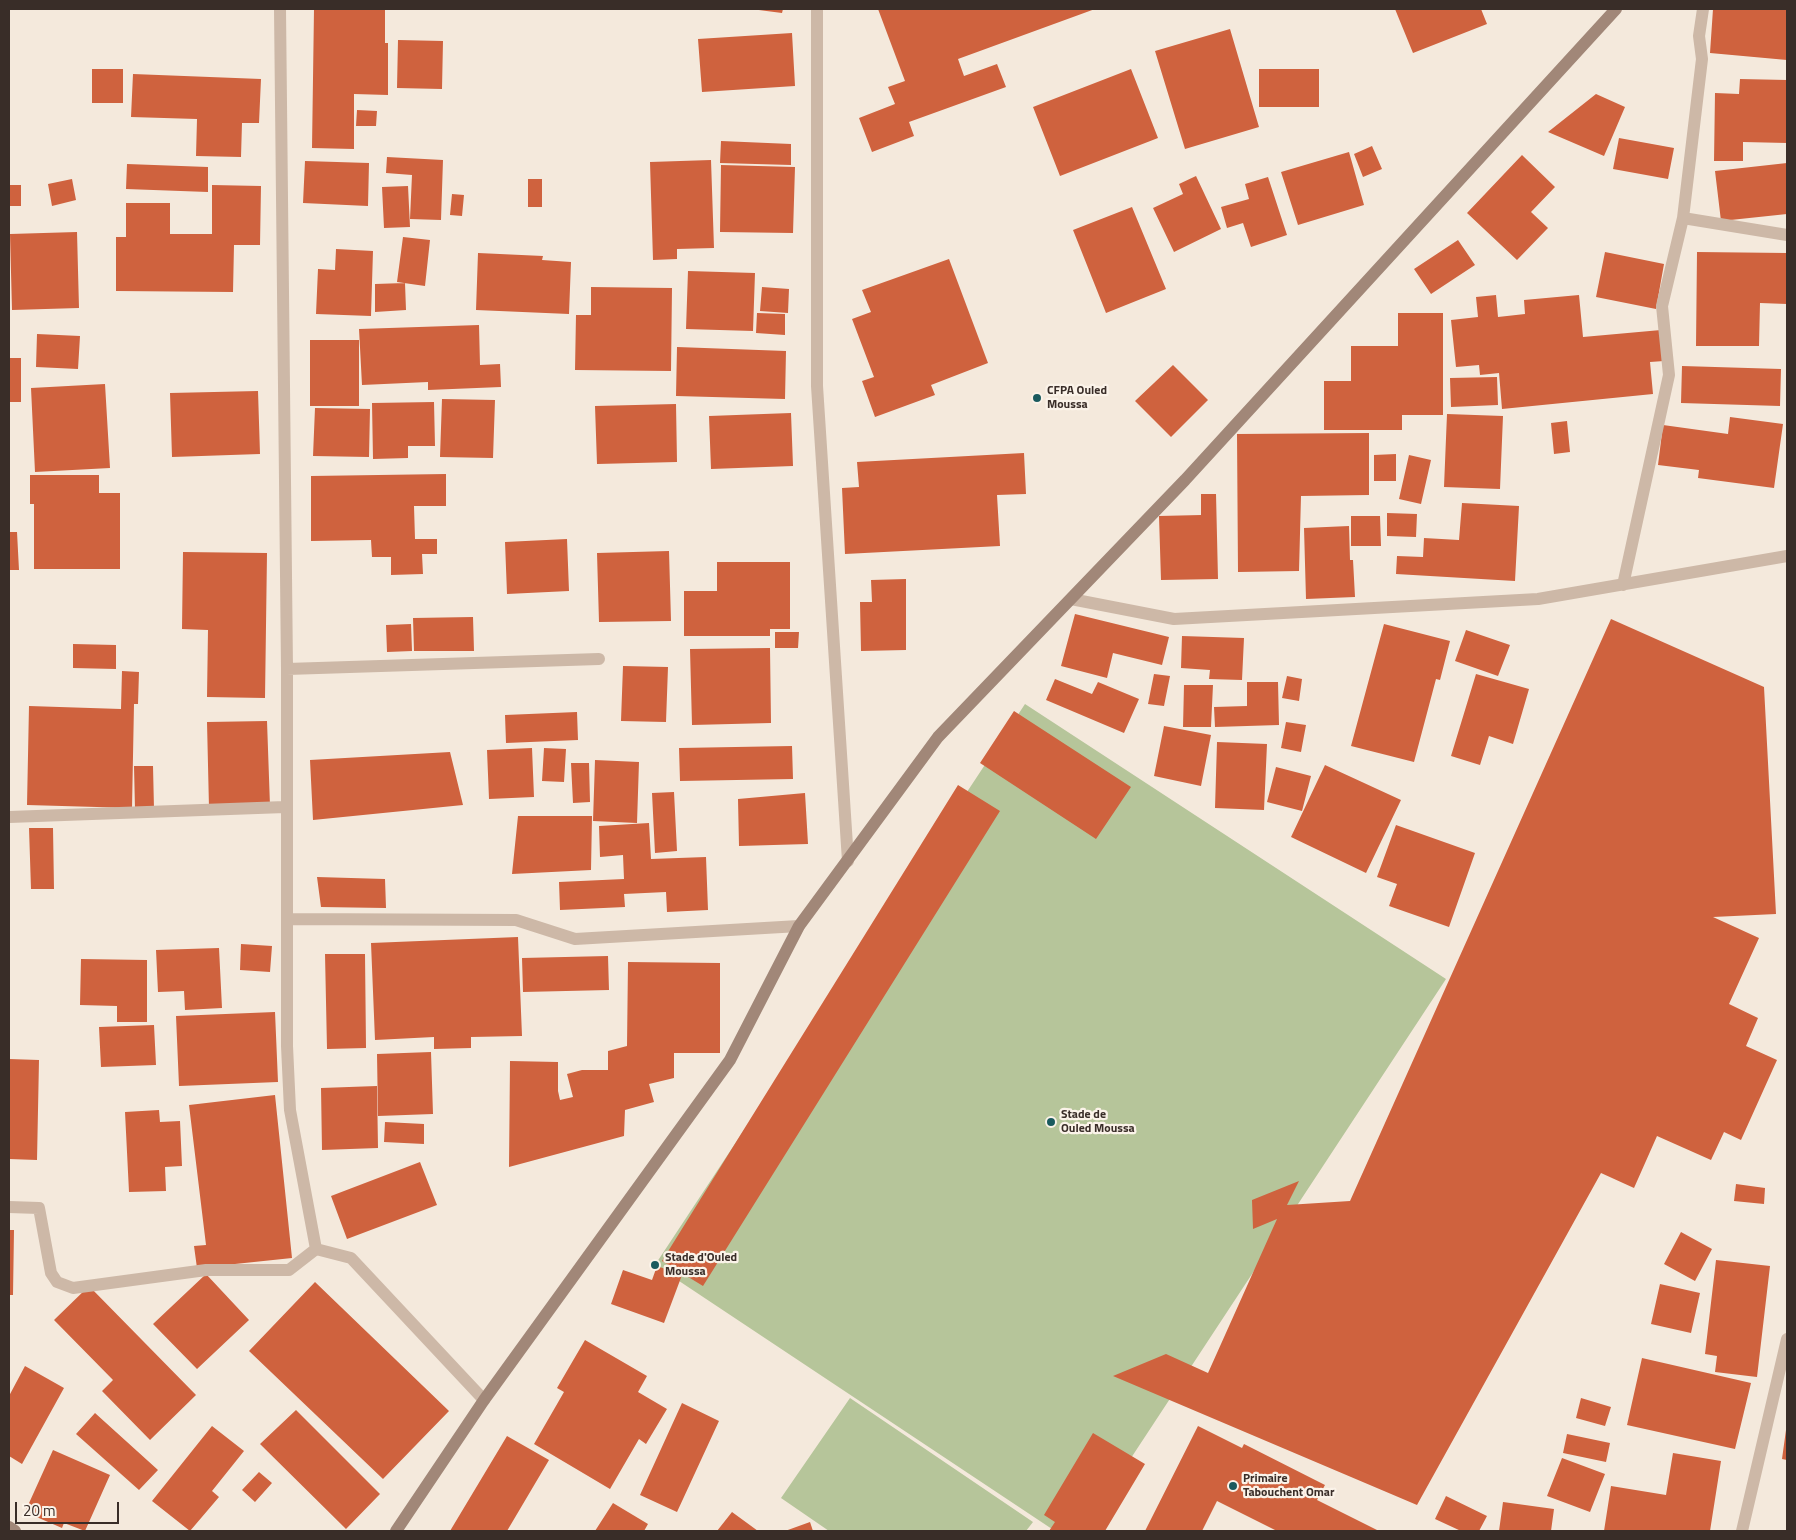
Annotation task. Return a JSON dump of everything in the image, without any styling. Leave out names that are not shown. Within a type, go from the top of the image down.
[{"type":"street","points":[[280,9],[287,669],[285,806],[287,1046],[290,1110],[316,1248]]},
{"type":"street","points":[[816,9],[816,386],[848,861]]},
{"type":"street","points":[[396,1531],[484,1400],[730,1060],[799,926],[938,738],[1185,480],[1616,9]]},
{"type":"street","points":[[1623,585],[1669,375],[1662,306],[1683,218],[1702,60],[1699,36],[1703,9]]},
{"type":"street","points":[[1683,218],[1787,235]]},
{"type":"street","points":[[1070,599],[1174,619],[1538,599],[1787,556]]},
{"type":"street","points":[[287,669],[599,659]]},
{"type":"street","points":[[9,817],[285,806]]},
{"type":"street","points":[[287,919],[516,920],[574,939],[799,926]]},
{"type":"street","points":[[9,1207],[39,1208],[51,1273],[57,1282],[73,1288],[206,1270],[290,1270],[316,1248]]},
{"type":"street","points":[[316,1248],[351,1258],[484,1400]]},
{"type":"street","points":[[1742,1531],[1787,1339]]},
{"type":"street","points":[[9,1527],[15,1531]]},
{"type":"green space","name":"Stade de Ouled Moussa","points":[[1025,704],[1446,979],[1083,1531],[1055,1531],[655,1265]]},
{"type":"green space","points":[[850,1398],[1033,1522],[1026,1531],[829,1531],[781,1498]]},
{"type":"building","points":[[314,9],[385,9],[385,43],[388,43],[388,95],[354,94],[354,149],[312,148]]},
{"type":"building","points":[[751,9],[783,9],[782,13]]},
{"type":"building","points":[[878,9],[1095,9],[958,59],[964,76],[997,64],[1006,87],[909,122],[914,136],[872,152],[859,118],[895,104],[888,87],[905,81]]},
{"type":"building","points":[[1395,9],[1481,9],[1487,24],[1413,53]]},
{"type":"building","points":[[1713,9],[1787,9],[1787,60],[1710,53]]},
{"type":"building","points":[[1230,29],[1259,127],[1185,149],[1155,51]]},
{"type":"building","points":[[792,33],[795,86],[702,92],[698,39]]},
{"type":"building","points":[[398,40],[443,41],[442,89],[397,88]]},
{"type":"building","points":[[92,69],[123,69],[123,103],[92,103]]},
{"type":"building","points":[[1131,69],[1158,138],[1060,176],[1033,107]]},
{"type":"building","points":[[1259,69],[1319,69],[1319,107],[1259,107]]},
{"type":"building","points":[[133,74],[261,79],[259,123],[242,123],[241,157],[196,156],[197,119],[131,117]]},
{"type":"building","points":[[1740,79],[1787,80],[1787,143],[1743,142],[1743,161],[1714,161],[1715,93],[1739,94]]},
{"type":"building","points":[[1596,94],[1625,107],[1604,156],[1548,132]]},
{"type":"building","points":[[357,110],[377,111],[376,126],[356,126]]},
{"type":"building","points":[[1619,138],[1674,148],[1668,179],[1613,169]]},
{"type":"building","points":[[721,141],[791,144],[791,165],[720,163]]},
{"type":"building","points":[[1372,146],[1382,169],[1363,177],[1354,154]]},
{"type":"building","points":[[1349,152],[1364,205],[1298,225],[1281,172]]},
{"type":"building","points":[[1522,155],[1555,187],[1531,212],[1548,228],[1517,260],[1467,213]]},
{"type":"building","points":[[387,157],[443,160],[441,220],[410,219],[412,175],[386,173]]},
{"type":"building","points":[[711,160],[714,248],[677,249],[677,259],[653,260],[650,162]]},
{"type":"building","points":[[305,161],[369,163],[368,206],[303,203]]},
{"type":"building","points":[[1787,163],[1787,214],[1721,221],[1715,171]]},
{"type":"building","points":[[127,164],[208,167],[208,192],[126,189]]},
{"type":"building","points":[[721,165],[795,167],[793,233],[720,232]]},
{"type":"building","points":[[1196,176],[1221,229],[1174,252],[1153,208],[1183,194],[1179,184]]},
{"type":"building","points":[[1268,177],[1287,235],[1251,247],[1243,223],[1227,228],[1221,207],[1249,199],[1245,184]]},
{"type":"building","points":[[72,179],[76,200],[52,206],[48,184]]},
{"type":"building","points":[[528,179],[542,179],[542,207],[528,207]]},
{"type":"building","points":[[9,185],[21,185],[21,206],[9,206]]},
{"type":"building","points":[[212,185],[261,186],[260,245],[234,245],[233,292],[116,291],[116,237],[126,237],[126,203],[170,203],[170,234],[212,234]]},
{"type":"building","points":[[408,186],[410,227],[384,228],[382,187]]},
{"type":"building","points":[[452,194],[464,195],[462,216],[450,215]]},
{"type":"building","points":[[1132,207],[1166,289],[1106,313],[1073,230]]},
{"type":"building","points":[[77,232],[79,308],[12,310],[10,234]]},
{"type":"building","points":[[403,237],[430,240],[425,286],[397,282]]},
{"type":"building","points":[[1458,240],[1475,265],[1431,294],[1414,269]]},
{"type":"building","points":[[336,249],[373,251],[371,316],[316,314],[318,269],[335,270]]},
{"type":"building","points":[[1605,252],[1664,264],[1656,309],[1596,297]]},
{"type":"building","points":[[1697,252],[1787,253],[1787,304],[1760,303],[1759,346],[1696,346]]},
{"type":"building","points":[[478,253],[543,256],[542,260],[571,262],[569,314],[476,310]]},
{"type":"building","points":[[949,259],[988,363],[931,385],[935,395],[875,417],[862,381],[874,377],[852,319],[871,312],[862,290]]},
{"type":"building","points":[[688,271],[755,273],[753,331],[686,329]]},
{"type":"building","points":[[405,283],[406,310],[375,312],[375,284]]},
{"type":"building","points":[[591,287],[672,288],[671,371],[575,370],[576,315],[591,315]]},
{"type":"building","points":[[762,287],[789,289],[788,313],[760,311]]},
{"type":"building","points":[[1496,295],[1498,317],[1525,314],[1524,300],[1579,295],[1583,337],[1661,330],[1664,361],[1650,362],[1653,394],[1502,409],[1499,373],[1480,375],[1479,365],[1456,367],[1451,320],[1478,317],[1476,297]]},
{"type":"building","points":[[757,313],[785,314],[785,335],[756,333]]},
{"type":"building","points":[[1398,313],[1443,313],[1443,415],[1402,415],[1402,430],[1324,430],[1324,381],[1351,381],[1351,346],[1398,346]]},
{"type":"building","points":[[479,325],[480,365],[500,364],[501,387],[428,390],[428,382],[362,385],[359,329]]},
{"type":"building","points":[[37,334],[80,336],[78,369],[36,367]]},
{"type":"building","points":[[310,340],[359,340],[359,406],[310,406]]},
{"type":"building","points":[[677,347],[786,351],[785,399],[676,396]]},
{"type":"building","points":[[9,358],[21,358],[21,402],[9,402]]},
{"type":"building","points":[[1173,365],[1208,400],[1171,437],[1135,401]]},
{"type":"building","points":[[1682,366],[1781,369],[1780,406],[1681,403]]},
{"type":"building","points":[[1497,377],[1498,405],[1451,407],[1450,378]]},
{"type":"building","points":[[105,384],[110,468],[35,472],[31,388]]},
{"type":"building","points":[[258,391],[260,454],[172,457],[170,393]]},
{"type":"building","points":[[442,399],[495,400],[493,458],[440,457]]},
{"type":"building","points":[[434,402],[435,446],[408,446],[408,458],[373,459],[372,403]]},
{"type":"building","points":[[676,404],[677,462],[597,464],[595,406]]},
{"type":"building","points":[[315,408],[370,409],[369,457],[313,456]]},
{"type":"building","points":[[791,413],[793,466],[711,469],[709,416]]},
{"type":"building","points":[[1447,414],[1503,416],[1500,489],[1444,487]]},
{"type":"building","points":[[1730,417],[1783,424],[1774,488],[1698,478],[1699,470],[1658,465],[1663,425],[1728,434]]},
{"type":"building","points":[[1567,421],[1570,452],[1554,454],[1551,423]]},
{"type":"building","points":[[1369,433],[1369,495],[1301,496],[1299,571],[1238,572],[1237,434]]},
{"type":"building","points":[[1024,453],[1026,494],[997,495],[1000,546],[845,554],[842,488],[859,487],[857,462]]},
{"type":"building","points":[[1396,454],[1396,481],[1374,481],[1374,455]]},
{"type":"building","points":[[1409,455],[1431,460],[1421,504],[1399,499]]},
{"type":"building","points":[[446,474],[446,506],[414,506],[415,539],[437,539],[437,554],[422,554],[423,574],[391,575],[391,557],[372,557],[371,540],[311,541],[311,476]]},
{"type":"building","points":[[30,475],[99,475],[99,493],[120,493],[120,569],[34,569],[34,504],[30,504]]},
{"type":"building","points":[[1201,494],[1216,494],[1218,579],[1161,580],[1159,516],[1201,515]]},
{"type":"building","points":[[1462,503],[1519,506],[1515,581],[1396,574],[1397,556],[1423,557],[1424,538],[1459,540]]},
{"type":"building","points":[[1387,513],[1417,514],[1416,537],[1387,536]]},
{"type":"building","points":[[1351,516],[1380,516],[1381,546],[1351,546]]},
{"type":"building","points":[[1349,526],[1350,560],[1353,560],[1355,597],[1306,599],[1304,528]]},
{"type":"building","points":[[9,532],[17,532],[19,570],[9,570]]},
{"type":"building","points":[[567,539],[569,591],[507,594],[505,542]]},
{"type":"building","points":[[669,551],[671,621],[599,622],[597,553]]},
{"type":"building","points":[[183,552],[267,553],[265,698],[207,697],[208,630],[182,629]]},
{"type":"building","points":[[717,562],[790,562],[790,629],[770,629],[770,636],[684,636],[684,591],[717,591]]},
{"type":"building","points":[[906,579],[906,650],[861,651],[860,602],[872,602],[871,580]]},
{"type":"building","points":[[1075,614],[1169,637],[1162,665],[1113,653],[1107,678],[1061,666]]},
{"type":"building","points":[[473,617],[474,651],[414,651],[413,618]]},
{"type":"building","points":[[1611,619],[1764,687],[1776,914],[1713,917],[1759,938],[1729,1004],[1758,1018],[1746,1046],[1777,1060],[1741,1140],[1724,1132],[1711,1160],[1657,1136],[1634,1188],[1601,1173],[1417,1505],[1113,1376],[1166,1354],[1208,1373],[1277,1219],[1253,1229],[1252,1200],[1299,1181],[1287,1205],[1350,1201]]},
{"type":"building","points":[[411,624],[412,651],[387,652],[386,625]]},
{"type":"building","points":[[1384,624],[1450,641],[1440,680],[1436,679],[1414,762],[1351,746]]},
{"type":"building","points":[[1466,630],[1510,645],[1498,676],[1455,661]]},
{"type":"building","points":[[775,632],[799,632],[798,648],[775,648]]},
{"type":"building","points":[[1182,636],[1244,638],[1242,680],[1209,679],[1210,670],[1181,668]]},
{"type":"building","points":[[73,644],[116,645],[116,669],[73,668]]},
{"type":"building","points":[[770,648],[771,723],[692,725],[690,649]]},
{"type":"building","points":[[623,666],[668,667],[666,722],[621,721]]},
{"type":"building","points":[[122,671],[139,672],[138,704],[134,704],[132,808],[27,805],[29,706],[121,709]]},
{"type":"building","points":[[1154,674],[1170,676],[1164,706],[1148,704]]},
{"type":"building","points":[[1476,674],[1529,689],[1513,744],[1489,736],[1480,765],[1451,756]]},
{"type":"building","points":[[1287,676],[1302,679],[1299,701],[1282,698]]},
{"type":"building","points":[[1055,679],[1092,694],[1098,682],[1139,699],[1124,733],[1046,700]]},
{"type":"building","points":[[1247,682],[1278,682],[1279,725],[1215,727],[1214,707],[1247,706]]},
{"type":"building","points":[[1184,685],[1213,685],[1211,727],[1183,727]]},
{"type":"building","points":[[1014,711],[1131,787],[1096,839],[980,763]]},
{"type":"building","points":[[577,712],[578,740],[506,743],[505,715]]},
{"type":"building","points":[[267,721],[270,806],[209,808],[207,722]]},
{"type":"building","points":[[1286,722],[1306,725],[1301,752],[1281,748]]},
{"type":"building","points":[[1164,726],[1211,735],[1201,786],[1154,776]]},
{"type":"building","points":[[1217,742],[1267,744],[1264,810],[1215,808]]},
{"type":"building","points":[[792,746],[793,779],[680,781],[679,748]]},
{"type":"building","points":[[532,748],[534,797],[489,799],[487,750]]},
{"type":"building","points":[[544,748],[566,749],[564,782],[542,781]]},
{"type":"building","points":[[450,752],[463,805],[313,820],[310,760]]},
{"type":"building","points":[[595,760],[639,762],[637,823],[593,821]]},
{"type":"building","points":[[571,763],[589,763],[590,802],[573,803]]},
{"type":"building","points":[[1325,765],[1401,800],[1366,873],[1291,837]]},
{"type":"building","points":[[134,766],[153,766],[154,809],[135,809]]},
{"type":"building","points":[[1276,767],[1311,776],[1302,811],[1267,802]]},
{"type":"building","points":[[958,785],[1000,811],[703,1286],[662,1261]]},
{"type":"building","points":[[674,792],[677,851],[655,853],[652,793]]},
{"type":"building","points":[[805,793],[808,844],[739,846],[738,799]]},
{"type":"building","points":[[518,816],[592,816],[591,870],[512,874]]},
{"type":"building","points":[[649,823],[651,859],[706,857],[708,910],[667,912],[666,892],[624,894],[625,907],[560,910],[559,882],[624,879],[623,855],[600,857],[599,826]]},
{"type":"building","points":[[1396,825],[1475,853],[1449,927],[1389,906],[1397,884],[1377,877]]},
{"type":"building","points":[[29,828],[53,828],[54,889],[31,889]]},
{"type":"building","points":[[317,877],[385,879],[386,908],[321,907]]},
{"type":"building","points":[[518,937],[522,1036],[471,1037],[471,1048],[434,1049],[434,1037],[375,1040],[371,943]]},
{"type":"building","points":[[241,944],[272,946],[270,972],[240,970]]},
{"type":"building","points":[[219,948],[222,1008],[185,1010],[184,991],[158,992],[156,950]]},
{"type":"building","points":[[325,954],[365,954],[366,1048],[327,1049]]},
{"type":"building","points":[[608,956],[609,990],[523,992],[522,958]]},
{"type":"building","points":[[81,959],[147,960],[147,1022],[117,1022],[117,1006],[80,1005]]},
{"type":"building","points":[[628,962],[720,963],[720,1053],[674,1053],[674,1078],[649,1084],[654,1102],[625,1110],[624,1136],[509,1167],[510,1061],[558,1062],[558,1091],[560,1100],[573,1097],[567,1074],[582,1070],[608,1070],[608,1051],[627,1046]]},
{"type":"building","points":[[275,1012],[278,1082],[179,1086],[176,1016]]},
{"type":"building","points":[[154,1025],[156,1065],[101,1067],[99,1027]]},
{"type":"building","points":[[431,1052],[433,1114],[378,1116],[377,1054]]},
{"type":"building","points":[[9,1059],[39,1060],[37,1160],[9,1159]]},
{"type":"building","points":[[377,1086],[378,1148],[322,1150],[321,1088]]},
{"type":"building","points":[[275,1095],[292,1258],[197,1268],[194,1246],[206,1245],[189,1105]]},
{"type":"building","points":[[159,1110],[160,1122],[180,1121],[182,1166],[165,1167],[166,1191],[129,1192],[125,1112]]},
{"type":"building","points":[[385,1122],[424,1124],[424,1144],[384,1142]]},
{"type":"building","points":[[420,1162],[437,1205],[347,1239],[331,1196]]},
{"type":"building","points":[[1736,1184],[1765,1188],[1764,1204],[1734,1201]]},
{"type":"building","points":[[9,1230],[14,1230],[13,1295],[9,1295]]},
{"type":"building","points":[[1681,1232],[1712,1249],[1695,1281],[1664,1264]]},
{"type":"building","points":[[1716,1260],[1770,1266],[1757,1377],[1715,1372],[1717,1356],[1705,1354]]},
{"type":"building","points":[[657,1266],[682,1275],[664,1323],[611,1304],[623,1270],[652,1280]]},
{"type":"building","points":[[206,1274],[249,1320],[197,1369],[153,1324]]},
{"type":"building","points":[[315,1282],[449,1411],[383,1479],[249,1351]]},
{"type":"building","points":[[1660,1284],[1700,1293],[1691,1333],[1651,1324]]},
{"type":"building","points":[[89,1286],[196,1395],[150,1440],[102,1391],[113,1380],[54,1320]]},
{"type":"building","points":[[585,1340],[647,1376],[638,1392],[667,1409],[646,1444],[639,1439],[610,1489],[534,1444],[564,1392],[557,1388]]},
{"type":"building","points":[[1642,1358],[1751,1383],[1735,1449],[1627,1425]]},
{"type":"building","points":[[25,1366],[64,1388],[22,1464],[9,1456],[9,1396]]},
{"type":"building","points":[[1581,1398],[1611,1407],[1605,1426],[1576,1418]]},
{"type":"building","points":[[682,1403],[719,1421],[677,1512],[640,1495]]},
{"type":"building","points":[[296,1410],[380,1494],[346,1529],[260,1444]]},
{"type":"building","points":[[95,1413],[158,1470],[139,1490],[76,1434]]},
{"type":"building","points":[[212,1426],[244,1451],[212,1491],[219,1497],[190,1531],[152,1501]]},
{"type":"building","name":"Primaire Tabouchent Omar","points":[[1198,1426],[1242,1448],[1244,1444],[1325,1485],[1317,1500],[1379,1531],[1277,1531],[1217,1501],[1202,1531],[1145,1531]]},
{"type":"building","points":[[1787,1430],[1787,1460],[1782,1459]]},
{"type":"building","points":[[1093,1433],[1145,1464],[1105,1531],[1049,1531],[1055,1522],[1044,1515]]},
{"type":"building","points":[[1567,1434],[1610,1443],[1606,1462],[1563,1453]]},
{"type":"building","points":[[507,1436],[549,1460],[507,1531],[450,1531]]},
{"type":"building","points":[[53,1450],[110,1475],[85,1531],[64,1523],[62,1528],[25,1512]]},
{"type":"building","points":[[1673,1453],[1721,1461],[1710,1531],[1604,1531],[1611,1486],[1666,1495]]},
{"type":"building","points":[[1562,1458],[1605,1474],[1590,1512],[1547,1496]]},
{"type":"building","points":[[259,1472],[272,1483],[255,1502],[242,1490]]},
{"type":"building","points":[[1446,1496],[1487,1516],[1479,1531],[1461,1531],[1435,1519]]},
{"type":"building","points":[[1503,1502],[1554,1509],[1551,1531],[1499,1531]]},
{"type":"building","points":[[613,1503],[648,1524],[644,1531],[595,1531]]},
{"type":"building","points":[[732,1512],[758,1531],[717,1531]]},
{"type":"building","points":[[810,1522],[813,1531],[785,1531]]},
{"type":"place","name":"CFPA Ouled Moussa","points":[[1037,398]]},
{"type":"place","name":"Stade de Ouled Moussa","points":[[1051,1122]]},
{"type":"place","name":"Stade d'Ouled Moussa","points":[[655,1265]]},
{"type":"place","name":"Primaire Tabouchent Omar","points":[[1233,1486]]}]
